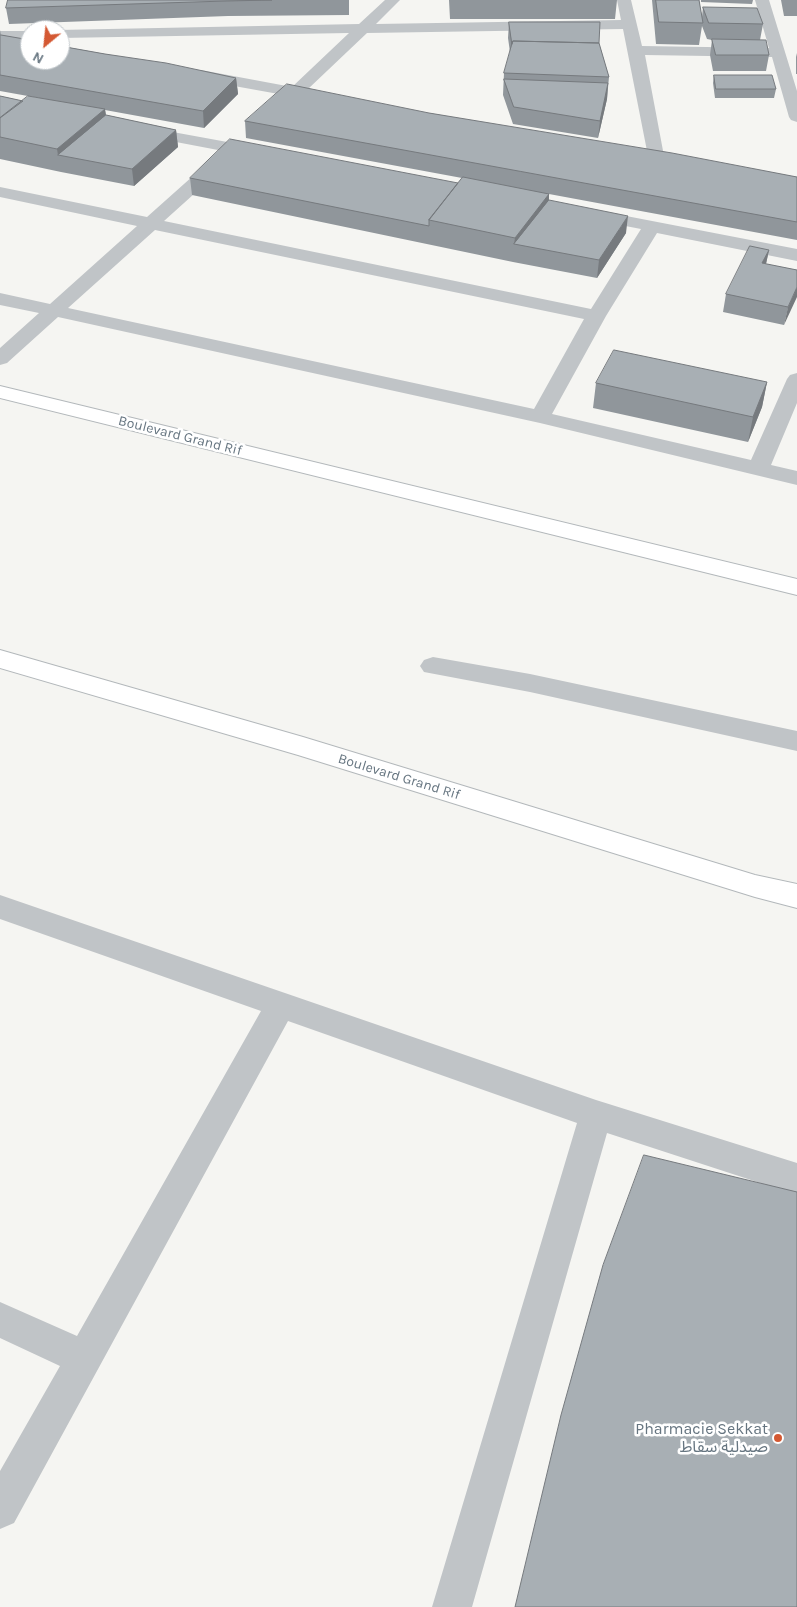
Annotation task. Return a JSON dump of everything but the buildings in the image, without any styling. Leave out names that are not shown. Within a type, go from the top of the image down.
[{"type":"main road","name":"Boulevard Grand Rif","points":[[0,392],[797,587]]},
{"type":"main road","name":"Boulevard Grand Rif","points":[[0,659],[302,747],[755,886],[797,896]]},
{"type":"street","points":[[275,111],[361,28],[393,0]]},
{"type":"street","points":[[624,0],[636,50],[656,156]]},
{"type":"street","points":[[762,0],[797,118]]},
{"type":"street","points":[[70,34],[629,24]]},
{"type":"street","points":[[0,35],[20,35]]},
{"type":"street","points":[[0,40],[20,43]]},
{"type":"street","points":[[636,50],[779,53]]},
{"type":"street","points":[[188,73],[335,99]]},
{"type":"street","points":[[127,128],[241,142],[273,156]]},
{"type":"street","points":[[0,359],[241,142]]},
{"type":"street","points":[[637,152],[675,159]]},
{"type":"street","points":[[0,192],[596,316]]},
{"type":"street","points":[[574,211],[797,255]]},
{"type":"street","points":[[540,417],[596,316],[652,226]]},
{"type":"street","points":[[0,299],[540,417],[797,478]]},
{"type":"street","points":[[758,469],[797,379]]},
{"type":"street","points":[[433,666],[530,683],[797,741]]},
{"type":"street","points":[[0,907],[596,1115],[797,1179]]},
{"type":"street","points":[[0,1509],[281,1004]]},
{"type":"street","points":[[452,1607],[596,1115]]},
{"type":"street","points":[[0,1320],[84,1358]]},
{"type":"place","name":"Pharmacie Sekkat صيدلية سقاط","points":[[778,1438]]}]
